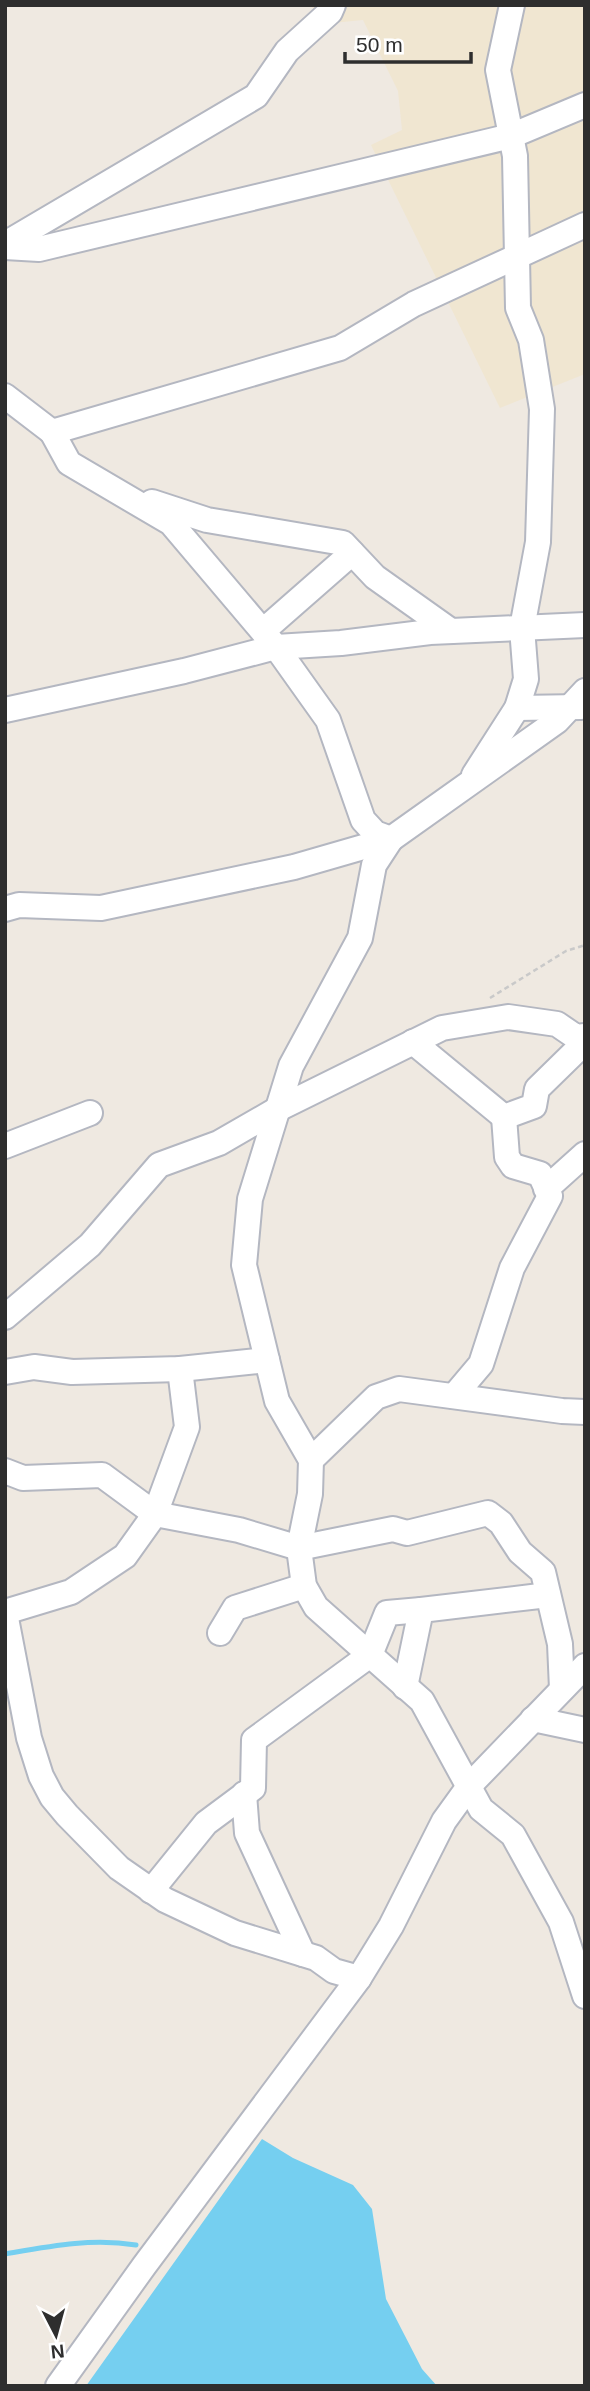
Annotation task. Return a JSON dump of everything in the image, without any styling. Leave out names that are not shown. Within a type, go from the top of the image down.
[{"type":"street","points":[[5,246],[256,96],[287,51],[330,12],[333,5]]},
{"type":"street","points":[[468,784],[517,708],[526,679],[522,628],[538,541],[542,409],[531,340],[518,308],[515,156],[498,70],[512,5]]},
{"type":"street","points":[[5,246],[39,249],[511,136],[585,105]]},
{"type":"street","points":[[52,432],[340,348],[414,304],[585,225]]},
{"type":"street","points":[[5,396],[52,432],[69,463],[171,523],[269,639],[328,720],[363,820],[375,833],[391,839]]},
{"type":"street","points":[[118,492],[207,520],[343,543],[375,577],[451,631]]},
{"type":"street","points":[[269,639],[352,553]]},
{"type":"street","points":[[5,710],[184,671],[269,639],[341,643],[451,631],[585,625]]},
{"type":"street","points":[[517,708],[580,702]]},
{"type":"street","points":[[5,909],[19,905],[102,908],[294,867],[391,839],[580,702]]},
{"type":"street","points":[[391,839],[374,865],[360,937],[291,1066],[250,1199],[244,1265],[277,1401],[311,1460],[310,1494],[299,1548],[304,1586],[316,1606],[422,1701],[481,1809],[513,1835],[549,1900],[561,1922],[585,1996]]},
{"type":"street","points":[[5,1317],[90,1245],[159,1165],[219,1143],[278,1109],[442,1028],[509,1017],[557,1024],[576,1037],[585,1039]]},
{"type":"street","points":[[504,1117],[534,1106],[537,1089],[585,1039]]},
{"type":"street","points":[[413,1042],[504,1117],[508,1157],[513,1166],[540,1174],[550,1196],[512,1268],[481,1364],[454,1396]]},
{"type":"street","points":[[5,1146],[90,1113]]},
{"type":"street","points":[[546,1189],[585,1154]]},
{"type":"street","points":[[5,1372],[34,1367],[72,1372],[180,1369],[267,1360]]},
{"type":"street","points":[[180,1369],[187,1427],[155,1514],[125,1556],[71,1592],[5,1613],[29,1738],[41,1776],[52,1797],[119,1868],[165,1900],[235,1933],[316,1958],[334,1971],[359,1978]]},
{"type":"street","points":[[311,1460],[376,1397],[399,1389],[585,1412]]},
{"type":"street","points":[[5,1471],[23,1478],[102,1475],[155,1514],[239,1530],[299,1548],[393,1530],[407,1533],[488,1513],[501,1523],[520,1552],[543,1572],[560,1644],[562,1689]]},
{"type":"street","points":[[220,1633],[235,1608],[304,1586]]},
{"type":"street","points":[[151,1891],[206,1823],[253,1787],[254,1740],[370,1655],[387,1613],[548,1595]]},
{"type":"street","points":[[405,1687],[421,1609]]},
{"type":"street","points":[[58,2386],[359,1978],[391,1926],[444,1821],[470,1785],[585,1666]]},
{"type":"street","points":[[533,1719],[585,1730]]},
{"type":"street","points":[[244,1794],[247,1833],[303,1954]]},
{"type":"path","points":[[487,1000],[566,951],[585,945]]},
{"type":"shaded area","points":[[311,5],[585,5],[585,374],[500,408],[371,145],[402,130],[398,91],[363,20],[322,24]]},
{"type":"water","points":[[262,2139],[293,2158],[353,2185],[372,2209],[386,2299],[422,2369],[437,2386],[86,2386]]},
{"type":"waterway","points":[[5,2254],[87,2243],[136,2245]]}]
